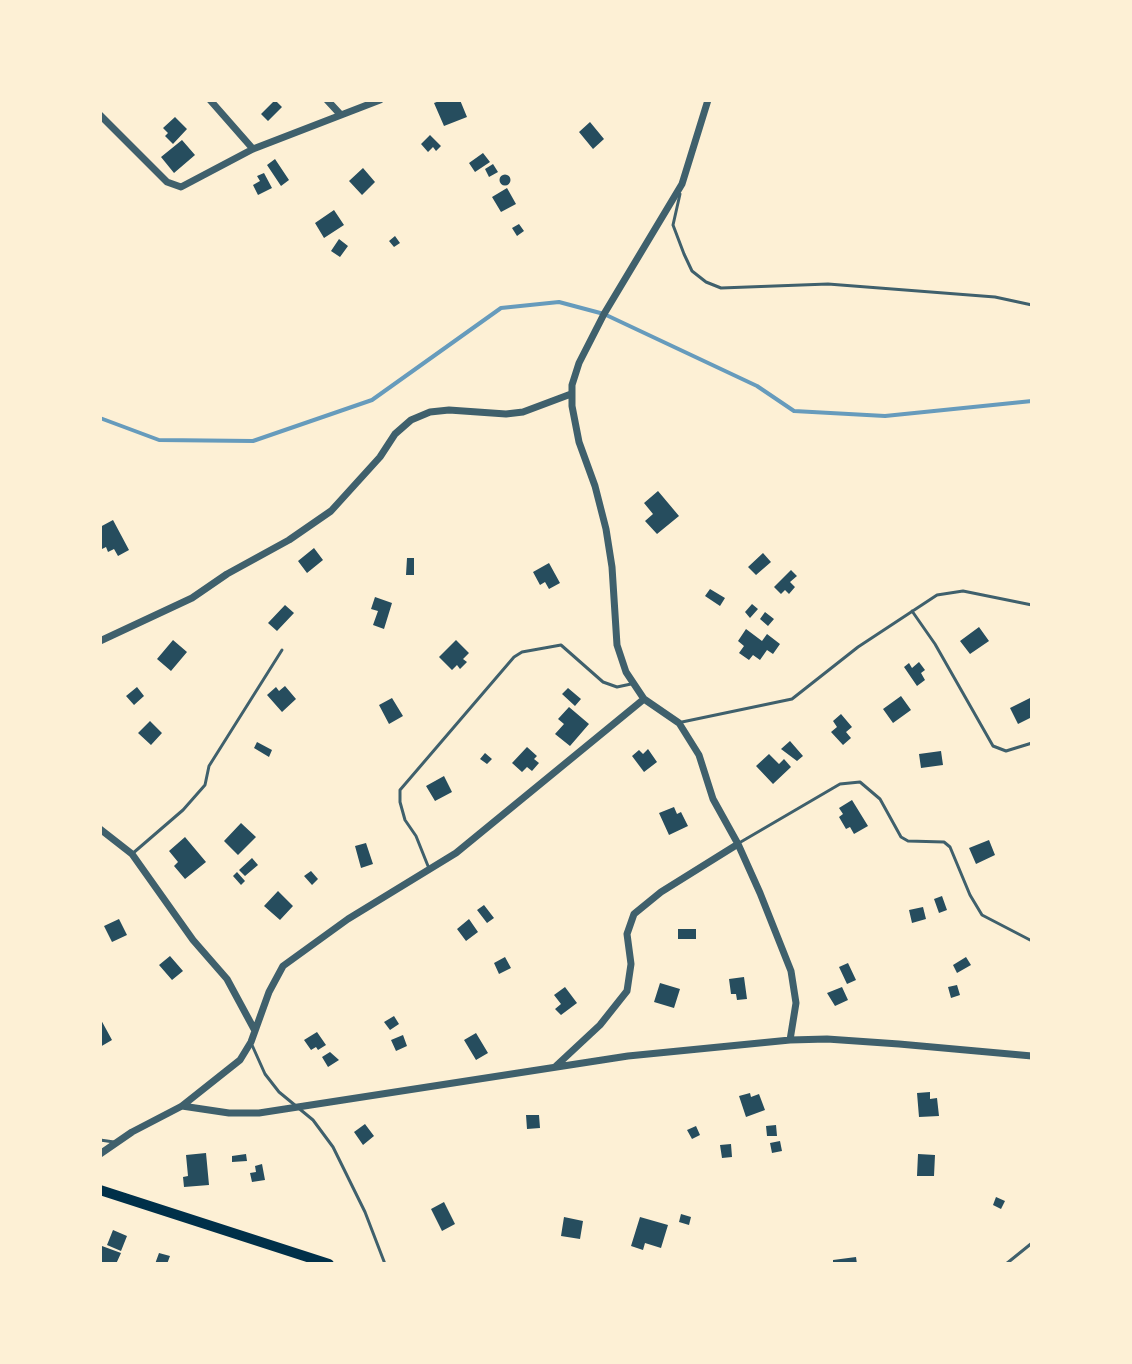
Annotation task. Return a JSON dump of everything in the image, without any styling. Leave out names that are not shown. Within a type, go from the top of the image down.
[{"type":"main road","points":[[100,1190],[329,1264]]},
{"type":"street","points":[[210,100],[253,149]]},
{"type":"street","points":[[327,100],[340,114]]},
{"type":"street","points":[[100,115],[142,160],[174,187],[181,187],[253,149],[380,100]]},
{"type":"street","points":[[708,100],[682,184],[604,314],[579,363],[571,394],[579,442],[606,529],[617,645],[632,684],[644,699],[679,723],[699,755],[713,799],[738,844],[791,971],[796,1003],[790,1040]]},
{"type":"street","points":[[100,641],[192,598],[331,511],[380,457],[395,434],[411,420],[430,412],[449,410],[506,414],[523,412],[571,394]]},
{"type":"street","points":[[100,1154],[114,1142],[182,1106],[240,1060],[251,1042],[269,992],[283,966],[348,919],[468,843],[644,699]]},
{"type":"street","points":[[100,829],[132,854],[193,940],[227,979],[254,1029]]},
{"type":"street","points":[[556,1066],[600,1025],[627,991],[631,964],[627,934],[634,914],[661,892],[738,844]]},
{"type":"street","points":[[182,1106],[229,1113],[298,1109],[556,1066],[790,1040],[884,1043],[1032,1056]]},
{"type":"lane","points":[[682,184],[673,225],[692,271],[706,282],[721,288],[828,284],[995,297],[1032,305]]},
{"type":"lane","points":[[679,723],[792,699],[858,647],[937,595],[963,591],[1032,605]]},
{"type":"lane","points":[[912,611],[935,644],[993,746],[1006,751],[1032,743]]},
{"type":"lane","points":[[429,870],[423,850],[405,820],[400,790],[514,657],[522,652],[561,645],[603,682],[617,687],[632,684]]},
{"type":"lane","points":[[132,854],[183,810],[205,785],[209,766],[282,650]]},
{"type":"lane","points":[[738,844],[840,784],[860,782],[880,799],[901,837],[908,841],[944,842],[950,847],[982,915],[1032,941]]},
{"type":"lane","points":[[251,1042],[265,1074],[279,1092],[313,1120],[333,1147],[365,1212],[385,1264]]},
{"type":"lane","points":[[100,1140],[114,1142]]},
{"type":"lane","points":[[1006,1264],[1032,1243]]},
{"type":"building","points":[[275,100],[282,107],[268,121],[261,114]]},
{"type":"building","points":[[460,100],[467,117],[444,126],[434,103]]},
{"type":"building","points":[[175,117],[187,129],[173,144],[165,136],[168,133],[163,128]]},
{"type":"building","points":[[590,122],[604,139],[593,149],[579,132]]},
{"type":"building","points":[[430,135],[441,146],[436,151],[433,147],[428,152],[421,144]]},
{"type":"building","points":[[182,140],[195,155],[174,173],[161,157]]},
{"type":"building","points":[[483,153],[490,162],[475,172],[469,163]]},
{"type":"building","points":[[275,159],[289,180],[281,186],[267,165]]},
{"type":"building","points":[[493,164],[498,172],[489,177],[485,169]]},
{"type":"building","points":[[363,168],[375,182],[362,195],[349,181]]},
{"type":"building","points":[[264,173],[272,188],[258,195],[253,185],[260,181],[257,176]]},
{"type":"building","points":[[505,175],[510,180],[505,185],[500,180]]},
{"type":"building","points":[[507,188],[516,204],[501,212],[492,197]]},
{"type":"building","points":[[334,210],[344,225],[324,238],[315,223]]},
{"type":"building","points":[[519,224],[524,231],[517,236],[512,228]]},
{"type":"building","points":[[395,236],[400,243],[394,247],[389,241]]},
{"type":"building","points":[[339,239],[348,246],[340,257],[331,251]]},
{"type":"building","points":[[658,491],[679,516],[657,534],[645,521],[653,514],[644,503]]},
{"type":"building","points":[[113,520],[129,550],[118,556],[114,549],[108,552],[106,547],[100,550],[100,527]]},
{"type":"building","points":[[314,548],[323,560],[307,573],[298,561]]},
{"type":"building","points":[[763,553],[771,562],[756,575],[748,567]]},
{"type":"building","points":[[407,558],[414,558],[414,575],[406,575]]},
{"type":"building","points":[[549,563],[560,583],[549,589],[545,582],[540,585],[533,572]]},
{"type":"building","points":[[791,570],[797,576],[790,582],[795,587],[789,594],[785,590],[781,594],[774,587]]},
{"type":"building","points":[[710,589],[725,598],[720,606],[705,596]]},
{"type":"building","points":[[375,597],[392,603],[384,629],[373,625],[378,611],[371,609]]},
{"type":"building","points":[[752,604],[758,609],[750,618],[745,612]]},
{"type":"building","points":[[285,605],[294,613],[277,631],[268,623]]},
{"type":"building","points":[[765,612],[774,619],[768,626],[760,619]]},
{"type":"building","points":[[979,627],[989,641],[970,654],[960,641]]},
{"type":"building","points":[[746,629],[762,641],[767,634],[780,644],[773,654],[767,650],[760,660],[753,655],[749,660],[739,653],[744,646],[738,641]]},
{"type":"building","points":[[173,640],[187,652],[171,671],[157,659]]},
{"type":"building","points":[[456,640],[469,653],[463,659],[467,662],[460,669],[457,665],[452,670],[439,657]]},
{"type":"building","points":[[919,662],[925,670],[921,673],[925,680],[917,686],[904,667],[909,663],[912,668]]},
{"type":"building","points":[[285,686],[296,699],[282,712],[267,695],[276,687],[279,691]]},
{"type":"building","points":[[137,687],[144,696],[134,705],[126,696]]},
{"type":"building","points":[[568,688],[581,699],[575,706],[562,694]]},
{"type":"building","points":[[901,696],[911,710],[893,723],[883,709]]},
{"type":"building","points":[[392,698],[403,716],[389,724],[379,705]]},
{"type":"building","points":[[1030,698],[1032,717],[1018,724],[1010,708]]},
{"type":"building","points":[[569,707],[589,724],[570,746],[555,734],[564,724],[558,719]]},
{"type":"building","points":[[841,714],[852,727],[846,732],[851,738],[843,745],[831,732],[837,727],[833,721]]},
{"type":"building","points":[[150,721],[162,733],[151,745],[138,733]]},
{"type":"building","points":[[790,741],[803,756],[797,761],[781,749]]},
{"type":"building","points":[[257,742],[272,750],[269,757],[254,748]]},
{"type":"building","points":[[527,747],[537,756],[534,759],[539,763],[532,771],[527,767],[522,772],[512,763]]},
{"type":"building","points":[[648,749],[657,762],[644,772],[632,756],[639,750],[643,754]]},
{"type":"building","points":[[941,751],[943,765],[921,768],[919,754]]},
{"type":"building","points":[[485,753],[492,759],[487,764],[480,759]]},
{"type":"building","points":[[769,754],[779,764],[784,759],[791,767],[773,784],[756,766]]},
{"type":"building","points":[[444,776],[452,792],[435,801],[426,786]]},
{"type":"building","points":[[852,800],[868,826],[854,834],[850,827],[846,829],[839,817],[843,814],[839,808]]},
{"type":"building","points":[[674,807],[677,814],[681,812],[688,826],[669,835],[659,813]]},
{"type":"building","points":[[241,823],[256,837],[238,855],[224,841]]},
{"type":"building","points":[[185,837],[206,862],[185,879],[174,866],[178,862],[169,851]]},
{"type":"building","points":[[989,840],[995,855],[976,864],[969,848]]},
{"type":"building","points":[[366,843],[373,864],[361,868],[355,846]]},
{"type":"building","points":[[252,858],[258,865],[245,876],[239,870]]},
{"type":"building","points":[[311,871],[318,879],[312,885],[304,876]]},
{"type":"building","points":[[237,872],[245,881],[241,885],[233,876]]},
{"type":"building","points":[[278,891],[293,906],[280,920],[264,906]]},
{"type":"building","points":[[942,896],[947,910],[939,913],[934,899]]},
{"type":"building","points":[[484,905],[494,918],[487,923],[477,910]]},
{"type":"building","points":[[923,907],[926,919],[912,923],[909,910]]},
{"type":"building","points":[[119,919],[127,935],[112,942],[104,926]]},
{"type":"building","points":[[469,919],[478,932],[466,941],[457,929]]},
{"type":"building","points":[[678,929],[696,929],[696,939],[678,939]]},
{"type":"building","points":[[170,956],[183,971],[172,980],[159,965]]},
{"type":"building","points":[[505,957],[511,968],[499,974],[494,963]]},
{"type":"building","points":[[966,957],[971,965],[957,973],[953,965]]},
{"type":"building","points":[[848,963],[856,980],[847,984],[839,967]]},
{"type":"building","points":[[744,977],[747,999],[737,1000],[736,994],[731,994],[729,979]]},
{"type":"building","points":[[660,983],[680,989],[674,1008],[654,1002]]},
{"type":"building","points":[[957,985],[960,995],[951,998],[948,987]]},
{"type":"building","points":[[565,987],[577,1003],[561,1015],[555,1009],[561,1004],[554,995]]},
{"type":"building","points":[[842,987],[848,1000],[835,1006],[827,993]]},
{"type":"building","points":[[394,1016],[399,1024],[390,1030],[384,1022]]},
{"type":"building","points":[[100,1018],[112,1040],[100,1047]]},
{"type":"building","points":[[317,1032],[326,1045],[311,1050],[304,1040]]},
{"type":"building","points":[[476,1033],[488,1053],[476,1060],[464,1040]]},
{"type":"building","points":[[403,1035],[407,1046],[396,1051],[391,1040]]},
{"type":"building","points":[[330,1052],[339,1060],[328,1067],[322,1057]]},
{"type":"building","points":[[930,1092],[930,1099],[937,1098],[939,1116],[919,1117],[917,1093]]},
{"type":"building","points":[[750,1093],[751,1097],[759,1094],[765,1110],[746,1117],[739,1096]]},
{"type":"building","points":[[526,1115],[539,1115],[540,1128],[527,1129]]},
{"type":"building","points":[[365,1124],[374,1136],[363,1145],[354,1132]]},
{"type":"building","points":[[776,1125],[777,1136],[767,1136],[766,1126]]},
{"type":"building","points":[[696,1126],[700,1135],[692,1139],[687,1130]]},
{"type":"building","points":[[780,1141],[782,1151],[772,1153],[770,1143]]},
{"type":"building","points":[[731,1144],[732,1157],[722,1158],[720,1145]]},
{"type":"building","points":[[206,1153],[209,1185],[184,1187],[183,1177],[188,1176],[186,1155]]},
{"type":"building","points":[[246,1154],[247,1161],[232,1162],[232,1156]]},
{"type":"building","points":[[918,1154],[935,1155],[934,1176],[917,1176]]},
{"type":"building","points":[[262,1164],[265,1180],[252,1182],[250,1173],[256,1172],[255,1166]]},
{"type":"building","points":[[996,1197],[1005,1201],[1001,1209],[993,1205]]},
{"type":"building","points":[[444,1202],[455,1224],[442,1231],[431,1209]]},
{"type":"building","points":[[681,1214],[691,1217],[689,1225],[679,1222]]},
{"type":"building","points":[[564,1217],[583,1221],[580,1239],[561,1236]]},
{"type":"building","points":[[640,1217],[668,1225],[661,1248],[645,1243],[643,1250],[631,1246]]},
{"type":"building","points":[[113,1230],[127,1236],[121,1251],[107,1245]]},
{"type":"building","points":[[102,1246],[121,1253],[116,1264],[100,1264]]},
{"type":"building","points":[[159,1253],[170,1256],[167,1264],[155,1264]]},
{"type":"building","points":[[856,1257],[857,1264],[833,1264],[833,1260]]},
{"type":"waterway","points":[[100,418],[159,440],[253,441],[372,400],[501,308],[559,302],[604,314],[757,386],[794,411],[885,416],[1032,401]]}]
